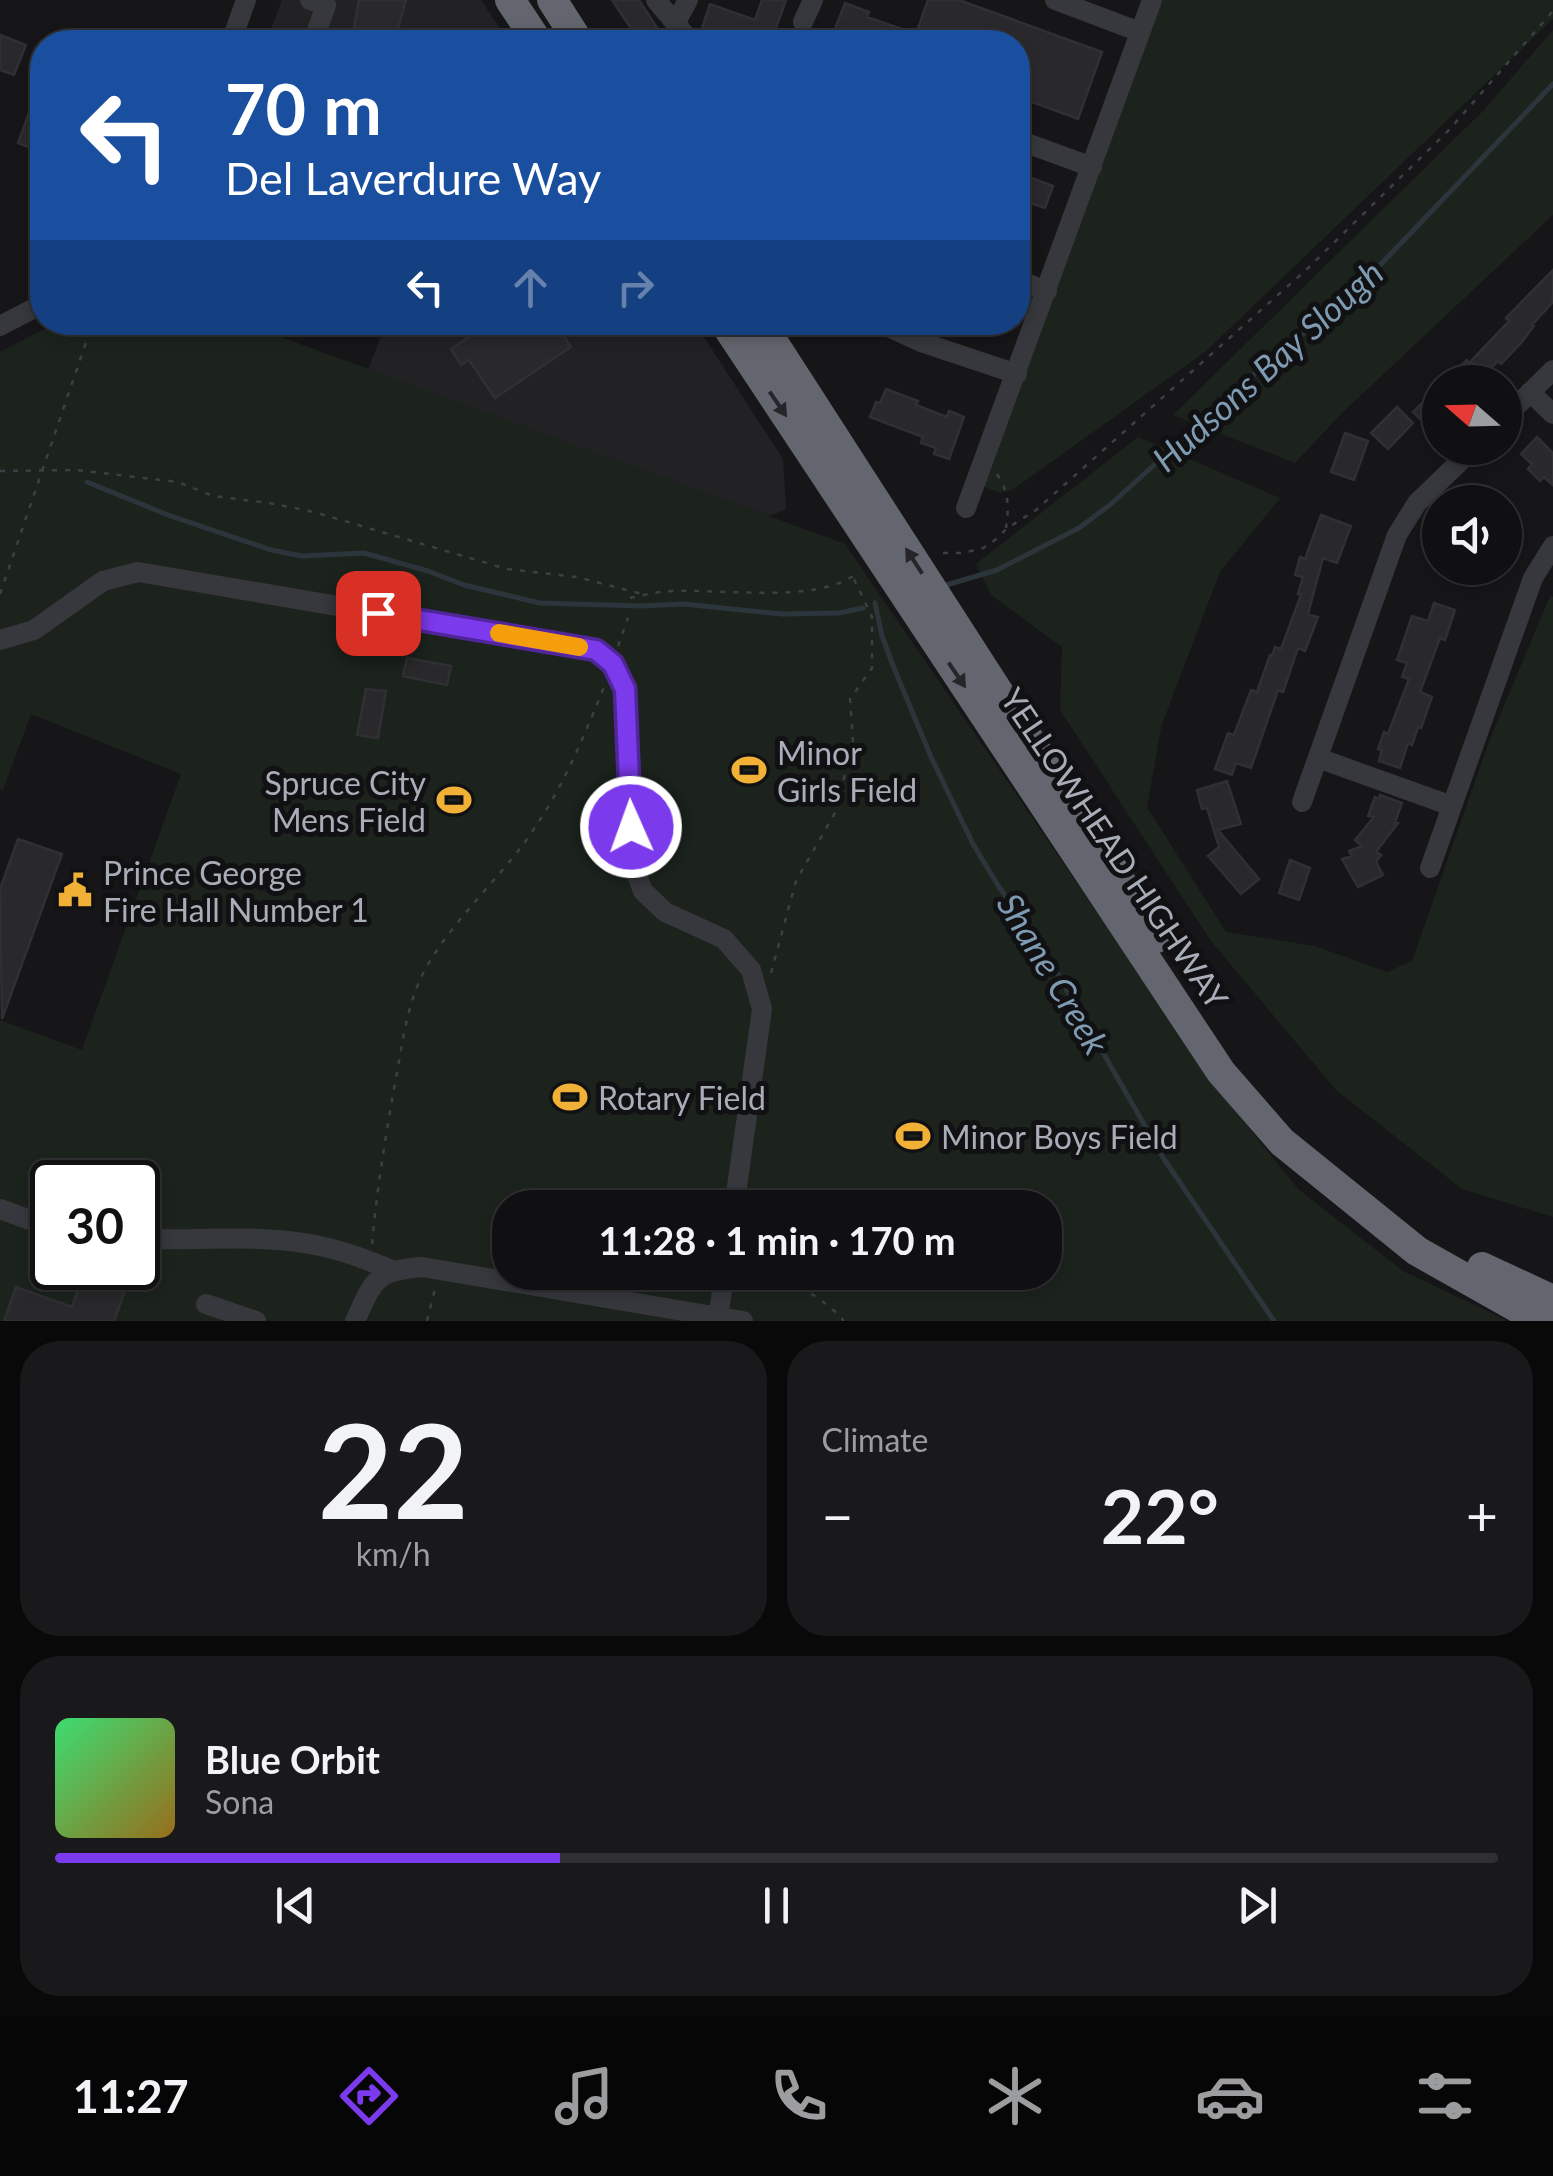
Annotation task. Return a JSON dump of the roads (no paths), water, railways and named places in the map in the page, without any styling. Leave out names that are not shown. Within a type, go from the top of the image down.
[{"type":"highway","points":[[510,0],[530,30]]},
{"type":"highway","points":[[552,0],[572,30]]},
{"type":"highway","name":"YELLOWHEAD HIGHWAY","points":[[733,335],[1221,1072],[1282,1142],[1416,1251],[1541,1321]]},
{"type":"highway","name":"YELLOWHEAD HIGHWAY","points":[[768,335],[1244,1073],[1294,1130],[1427,1241],[1553,1300]]},
{"type":"street","points":[[237,30],[246,0]]},
{"type":"street","points":[[310,0],[326,6],[317,30]]},
{"type":"street","points":[[656,0],[681,30]]},
{"type":"street","points":[[676,24],[688,0]]},
{"type":"street","points":[[804,22],[813,0]]},
{"type":"street","points":[[1055,0],[1140,32]]},
{"type":"street","points":[[966,508],[1152,0]]},
{"type":"street","points":[[1030,144],[1092,167]]},
{"type":"street","points":[[1030,284],[1047,290]]},
{"type":"street","points":[[0,326],[30,310]]},
{"type":"street","points":[[906,335],[1017,374]]},
{"type":"street","points":[[1522,400],[1553,370]]},
{"type":"street","points":[[1530,392],[1553,414]]},
{"type":"street","points":[[1302,802],[1396,535],[1417,503],[1456,465]]},
{"type":"street","points":[[1430,868],[1532,578],[1553,546]]},
{"type":"street","points":[[0,640],[34,630],[104,581],[138,572],[596,650],[613,664],[625,689],[632,862],[643,891],[666,912],[724,939],[750,970],[762,1009],[737,1190]]},
{"type":"street","points":[[1318,758],[1452,806]]},
{"type":"street","points":[[0,1210],[30,1220]]},
{"type":"street","points":[[160,1239],[247,1238],[308,1243],[392,1270],[440,1270],[743,1321]]},
{"type":"street","points":[[356,1321],[372,1285],[392,1270]]},
{"type":"street","points":[[718,1317],[722,1290]]},
{"type":"street","points":[[206,1304],[256,1321]]},
{"type":"waterway","name":"Hudsons Bay Slough","points":[[943,586],[997,570],[1079,528],[1111,504],[1257,372],[1362,284],[1553,84]]},
{"type":"waterway","name":"Hudsons Bay Slough","points":[[87,482],[271,550],[302,556],[364,553],[464,585],[540,603],[683,604],[782,614],[839,613],[863,608]]},
{"type":"waterway","name":"Shane Creek","points":[[875,603],[894,668],[973,844],[1048,957],[1164,1159],[1274,1321]]},
{"type":"place","name":"Minor Girls Field","points":[[749,770]]},
{"type":"place","name":"Spruce City Mens Field","points":[[454,800]]},
{"type":"place","name":"Prince George Fire Hall Number 1","points":[[75,890]]},
{"type":"place","name":"Rotary Field","points":[[570,1097]]},
{"type":"place","name":"Minor Boys Field","points":[[913,1136]]}]
